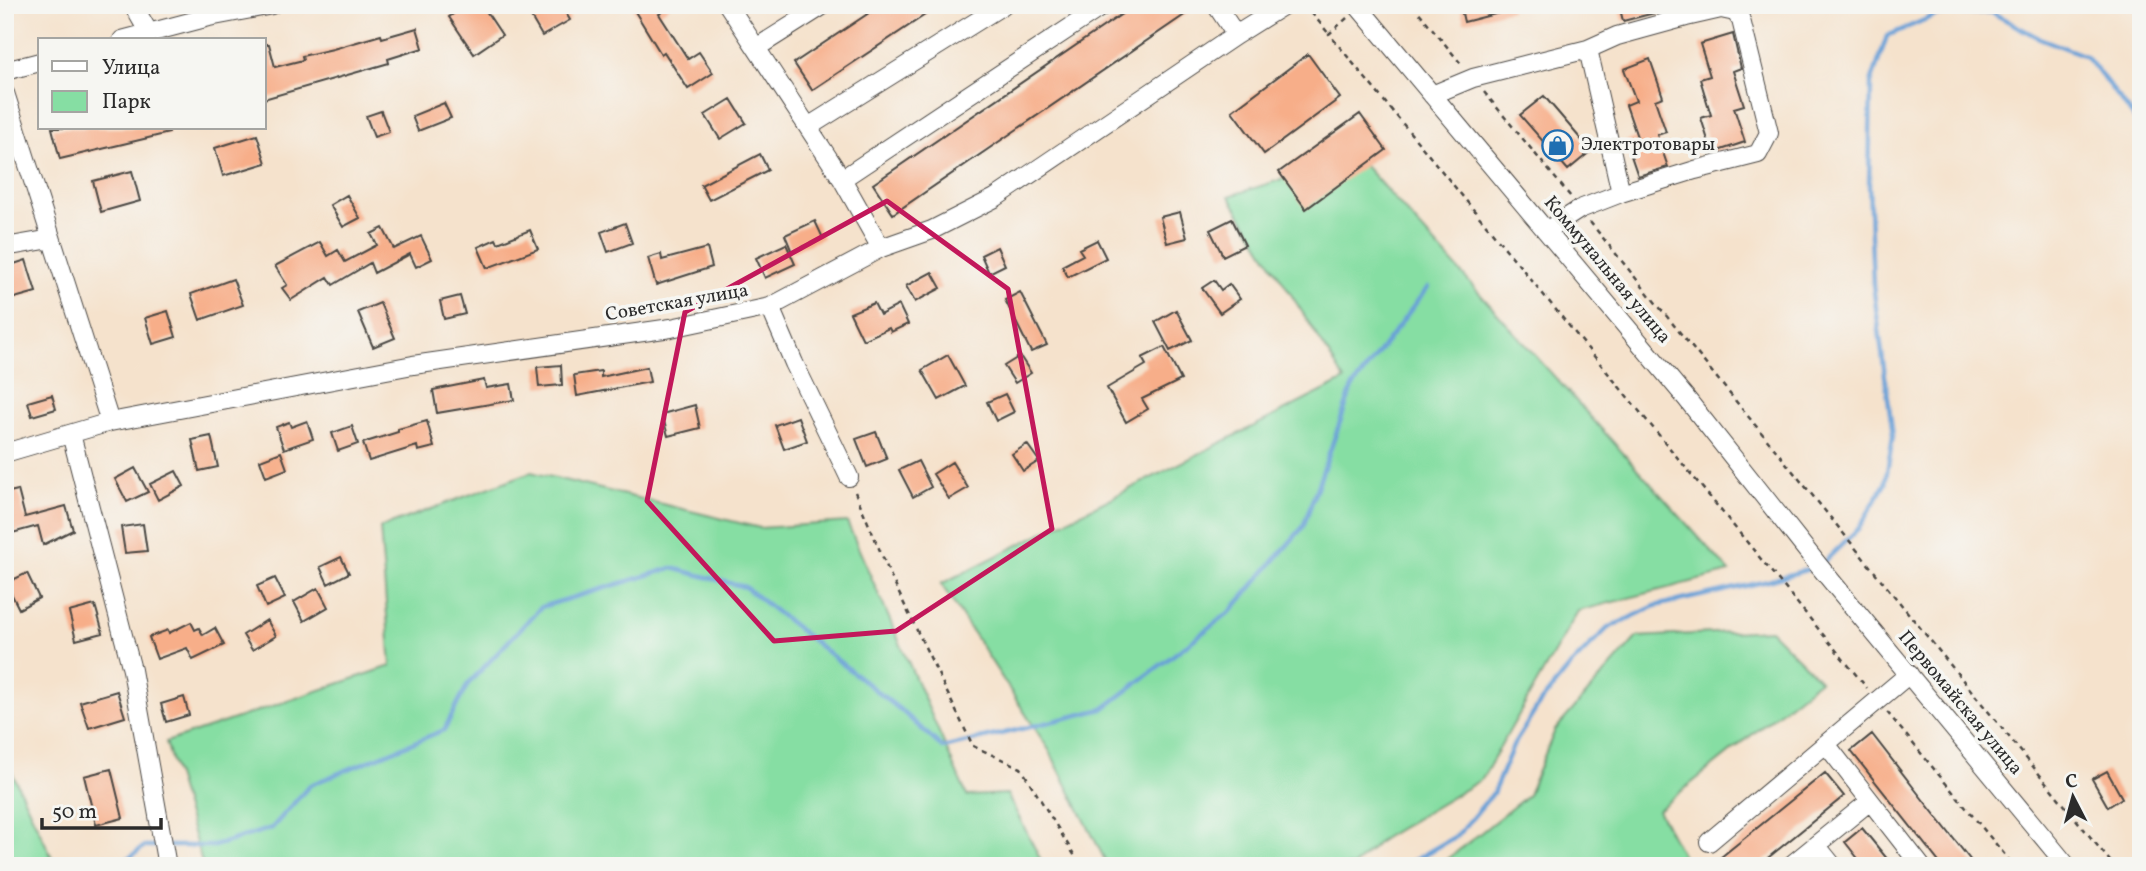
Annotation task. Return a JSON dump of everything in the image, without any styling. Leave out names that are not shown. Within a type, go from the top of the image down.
[{"type":"street","points":[[133,5],[149,33]]},
{"type":"street","points":[[130,38],[205,11],[272,5]]},
{"type":"street","points":[[728,5],[842,179],[881,248]]},
{"type":"street","points":[[756,48],[824,5]]},
{"type":"street","points":[[808,127],[1003,5]]},
{"type":"street","points":[[842,179],[1104,5]]},
{"type":"street","points":[[1216,5],[1236,35]]},
{"type":"street","name":"Советская улица","points":[[5,453],[110,422],[413,365],[671,328],[770,307],[881,248],[932,230],[995,198],[1284,5]]},
{"type":"street","name":"Коммунальная улица","points":[[1358,7],[1686,398],[1819,566]]},
{"type":"street","points":[[1432,95],[1473,78],[1588,49],[1684,11],[1721,9],[1735,12],[1741,20],[1769,133],[1758,154],[1622,193],[1580,209],[1546,231]]},
{"type":"street","points":[[1588,49],[1622,193]]},
{"type":"street","points":[[5,71],[38,63]]},
{"type":"street","points":[[5,93],[110,422]]},
{"type":"street","points":[[5,247],[51,239]]},
{"type":"street","points":[[770,307],[849,477]]},
{"type":"street","points":[[71,434],[132,670],[167,866]]},
{"type":"street","name":"Первомайская улица","points":[[1819,566],[2067,866]]},
{"type":"street","points":[[1709,842],[1909,674]]},
{"type":"street","points":[[1826,744],[1921,866]]},
{"type":"street","points":[[1790,866],[1870,801]]},
{"type":"street","points":[[1816,845],[1833,866]]},
{"type":"path","points":[[1305,5],[2014,866]]},
{"type":"path","points":[[1413,5],[2114,866]]},
{"type":"path","points":[[1329,34],[1358,7]]},
{"type":"path","points":[[849,477],[892,579],[973,746],[1021,768],[1082,866]]},
{"type":"highlighted area","points":[[887,201],[1008,289],[1052,529],[896,631],[774,641],[647,501],[685,312]]},
{"type":"green space","points":[[1356,156],[1730,572],[1578,611],[1482,779],[1382,839],[1354,866],[1108,866],[1049,750],[941,584],[1345,380],[1229,196]]},
{"type":"green space","points":[[531,472],[760,528],[847,522],[967,796],[1007,794],[1044,866],[203,866],[166,742],[391,666],[380,528]]},
{"type":"green space","points":[[1770,630],[1820,680],[1658,810],[1688,866],[1439,866],[1528,795],[1555,730],[1637,637]]},
{"type":"green space","points":[[11,771],[56,866],[5,866],[5,772]]},
{"type":"building","points":[[466,5],[482,5],[502,35],[474,54],[449,17]]},
{"type":"building","points":[[552,5],[561,5],[570,20],[542,36],[531,17]]},
{"type":"building","points":[[631,5],[672,5],[659,14],[688,59],[699,52],[713,73],[688,89],[664,52],[661,54]]},
{"type":"building","points":[[881,5],[923,5],[928,13],[812,90],[794,63]]},
{"type":"building","points":[[1135,5],[1199,5],[893,214],[873,184]]},
{"type":"building","points":[[1460,5],[1511,5],[1511,10],[1464,22]]},
{"type":"building","points":[[1619,5],[1665,5],[1666,10],[1623,21]]},
{"type":"building","points":[[417,28],[423,48],[388,59],[389,63],[266,98],[266,44],[269,44],[275,67],[303,60],[302,56],[381,35],[382,38]]},
{"type":"building","points":[[1733,34],[1741,68],[1733,71],[1744,105],[1734,108],[1745,142],[1712,153],[1701,118],[1711,115],[1700,79],[1710,76],[1700,44]]},
{"type":"building","points":[[1308,54],[1340,98],[1264,154],[1232,111]]},
{"type":"building","points":[[1650,59],[1663,97],[1655,100],[1666,132],[1657,135],[1668,167],[1638,176],[1626,141],[1637,137],[1626,105],[1636,101],[1624,69]]},
{"type":"building","points":[[1544,96],[1591,151],[1568,170],[1520,115]]},
{"type":"building","points":[[731,99],[746,123],[720,139],[705,115]]},
{"type":"building","points":[[444,103],[451,118],[418,131],[412,116]]},
{"type":"building","points":[[381,111],[389,132],[374,137],[366,116]]},
{"type":"building","points":[[1360,114],[1386,150],[1306,209],[1279,172]]},
{"type":"building","points":[[53,130],[168,130],[169,133],[60,159]]},
{"type":"building","points":[[257,135],[266,163],[223,176],[215,148]]},
{"type":"building","points":[[760,154],[768,170],[709,200],[701,185]]},
{"type":"building","points":[[132,171],[140,201],[101,212],[93,181]]},
{"type":"building","points":[[347,195],[360,218],[343,227],[330,205]]},
{"type":"building","points":[[1180,212],[1187,238],[1167,243],[1160,217]]},
{"type":"building","points":[[1232,219],[1245,245],[1223,256],[1210,230]]},
{"type":"building","points":[[815,221],[823,238],[792,252],[785,235]]},
{"type":"building","points":[[625,223],[632,243],[608,252],[601,232]]},
{"type":"building","points":[[383,228],[394,249],[421,236],[432,259],[416,267],[410,254],[374,273],[370,263],[333,285],[328,277],[291,300],[282,288],[287,285],[275,266],[320,242],[328,256],[338,250],[345,262],[377,245],[371,234]]},
{"type":"building","points":[[530,230],[538,249],[487,268],[478,247],[496,239],[498,243]]},
{"type":"building","points":[[1097,240],[1106,258],[1068,277],[1062,266],[1083,255],[1079,249]]},
{"type":"building","points":[[786,244],[795,264],[765,278],[756,258]]},
{"type":"building","points":[[997,247],[1005,265],[989,273],[981,255]]},
{"type":"building","points":[[707,248],[712,267],[656,285],[648,258],[661,254],[662,260]]},
{"type":"building","points":[[26,260],[36,292],[11,299],[5,280],[5,267]]},
{"type":"building","points":[[932,272],[941,288],[915,302],[906,286]]},
{"type":"building","points":[[233,279],[243,305],[200,320],[191,294]]},
{"type":"building","points":[[1214,280],[1221,290],[1229,284],[1240,299],[1220,313],[1202,288]]},
{"type":"building","points":[[1020,292],[1047,345],[1031,352],[1005,300]]},
{"type":"building","points":[[460,296],[465,314],[444,319],[440,301]]},
{"type":"building","points":[[380,303],[395,338],[373,347],[358,312]]},
{"type":"building","points":[[874,303],[880,315],[899,305],[908,324],[891,332],[889,328],[863,340],[850,313]]},
{"type":"building","points":[[1176,310],[1192,340],[1170,351],[1155,322]]},
{"type":"building","points":[[168,311],[176,337],[153,344],[145,318]]},
{"type":"building","points":[[1164,347],[1181,380],[1142,399],[1148,409],[1126,422],[1107,388],[1146,365],[1142,358]]},
{"type":"building","points":[[948,355],[965,386],[939,400],[922,370]]},
{"type":"building","points":[[1020,356],[1031,373],[1015,383],[1004,366]]},
{"type":"building","points":[[561,365],[562,385],[539,387],[537,367]]},
{"type":"building","points":[[647,367],[650,382],[577,396],[574,375],[601,371],[601,377]]},
{"type":"building","points":[[484,380],[486,388],[511,384],[514,400],[437,413],[433,390]]},
{"type":"building","points":[[1005,394],[1014,412],[996,421],[987,402]]},
{"type":"building","points":[[52,395],[56,409],[32,416],[28,402]]},
{"type":"building","points":[[695,405],[700,428],[668,436],[662,414]]},
{"type":"building","points":[[798,417],[807,441],[784,449],[775,425]]},
{"type":"building","points":[[307,421],[313,439],[284,449],[276,427],[289,422],[291,427]]},
{"type":"building","points":[[427,421],[434,447],[418,451],[417,446],[369,461],[363,443]]},
{"type":"building","points":[[352,426],[358,444],[338,451],[332,433]]},
{"type":"building","points":[[876,432],[887,459],[867,467],[856,439]]},
{"type":"building","points":[[211,436],[218,467],[199,471],[192,440]]},
{"type":"building","points":[[1027,444],[1039,461],[1023,471],[1012,454]]},
{"type":"building","points":[[281,452],[287,469],[266,477],[260,460]]},
{"type":"building","points":[[918,461],[931,487],[913,497],[899,470]]},
{"type":"building","points":[[952,462],[968,488],[949,499],[933,474]]},
{"type":"building","points":[[135,468],[148,492],[127,502],[115,479]]},
{"type":"building","points":[[176,471],[184,486],[158,500],[150,484]]},
{"type":"building","points":[[18,490],[25,517],[66,506],[73,530],[43,545],[38,526],[5,535],[5,493]]},
{"type":"building","points":[[143,524],[147,551],[125,553],[121,527]]},
{"type":"building","points":[[341,557],[349,573],[328,584],[320,567]]},
{"type":"building","points":[[27,573],[39,598],[19,609],[6,583]]},
{"type":"building","points":[[275,578],[285,598],[266,607],[257,586]]},
{"type":"building","points":[[318,588],[328,607],[304,621],[294,602]]},
{"type":"building","points":[[95,605],[103,633],[76,640],[69,612]]},
{"type":"building","points":[[267,620],[276,636],[252,650],[243,635]]},
{"type":"building","points":[[191,622],[195,630],[199,628],[203,635],[215,628],[224,645],[193,660],[187,648],[157,659],[149,637],[168,630],[169,633]]},
{"type":"building","points":[[117,691],[125,717],[89,728],[80,702]]},
{"type":"building","points":[[184,697],[189,715],[166,722],[161,704]]},
{"type":"building","points":[[1872,734],[1975,866],[1942,866],[1851,751]]},
{"type":"building","points":[[111,769],[123,818],[96,825],[84,776]]},
{"type":"building","points":[[2107,771],[2122,798],[2108,807],[2092,779]]},
{"type":"building","points":[[1825,773],[1844,796],[1758,866],[1710,866]]},
{"type":"building","points":[[1862,828],[1893,866],[1864,866],[1845,842]]},
{"type":"waterway","points":[[1823,563],[1859,528],[1885,484],[1893,436],[1873,285],[1869,185],[1871,83],[1887,36],[1936,15],[1991,12],[2037,37],[2086,56],[2141,126]]},
{"type":"waterway","points":[[169,846],[214,846],[272,828],[310,785],[444,730],[468,684],[541,607],[672,568],[745,587],[903,712],[943,748],[1103,709],[1231,611],[1303,527],[1352,388],[1428,287]]},
{"type":"waterway","points":[[1404,866],[1458,835],[1493,793],[1513,746],[1540,703],[1572,664],[1608,628],[1655,606],[1768,581],[1816,567]]},
{"type":"waterway","points":[[118,866],[145,846],[160,846]]},
{"type":"place","name":"Электротовары","points":[[1558,145]]}]
